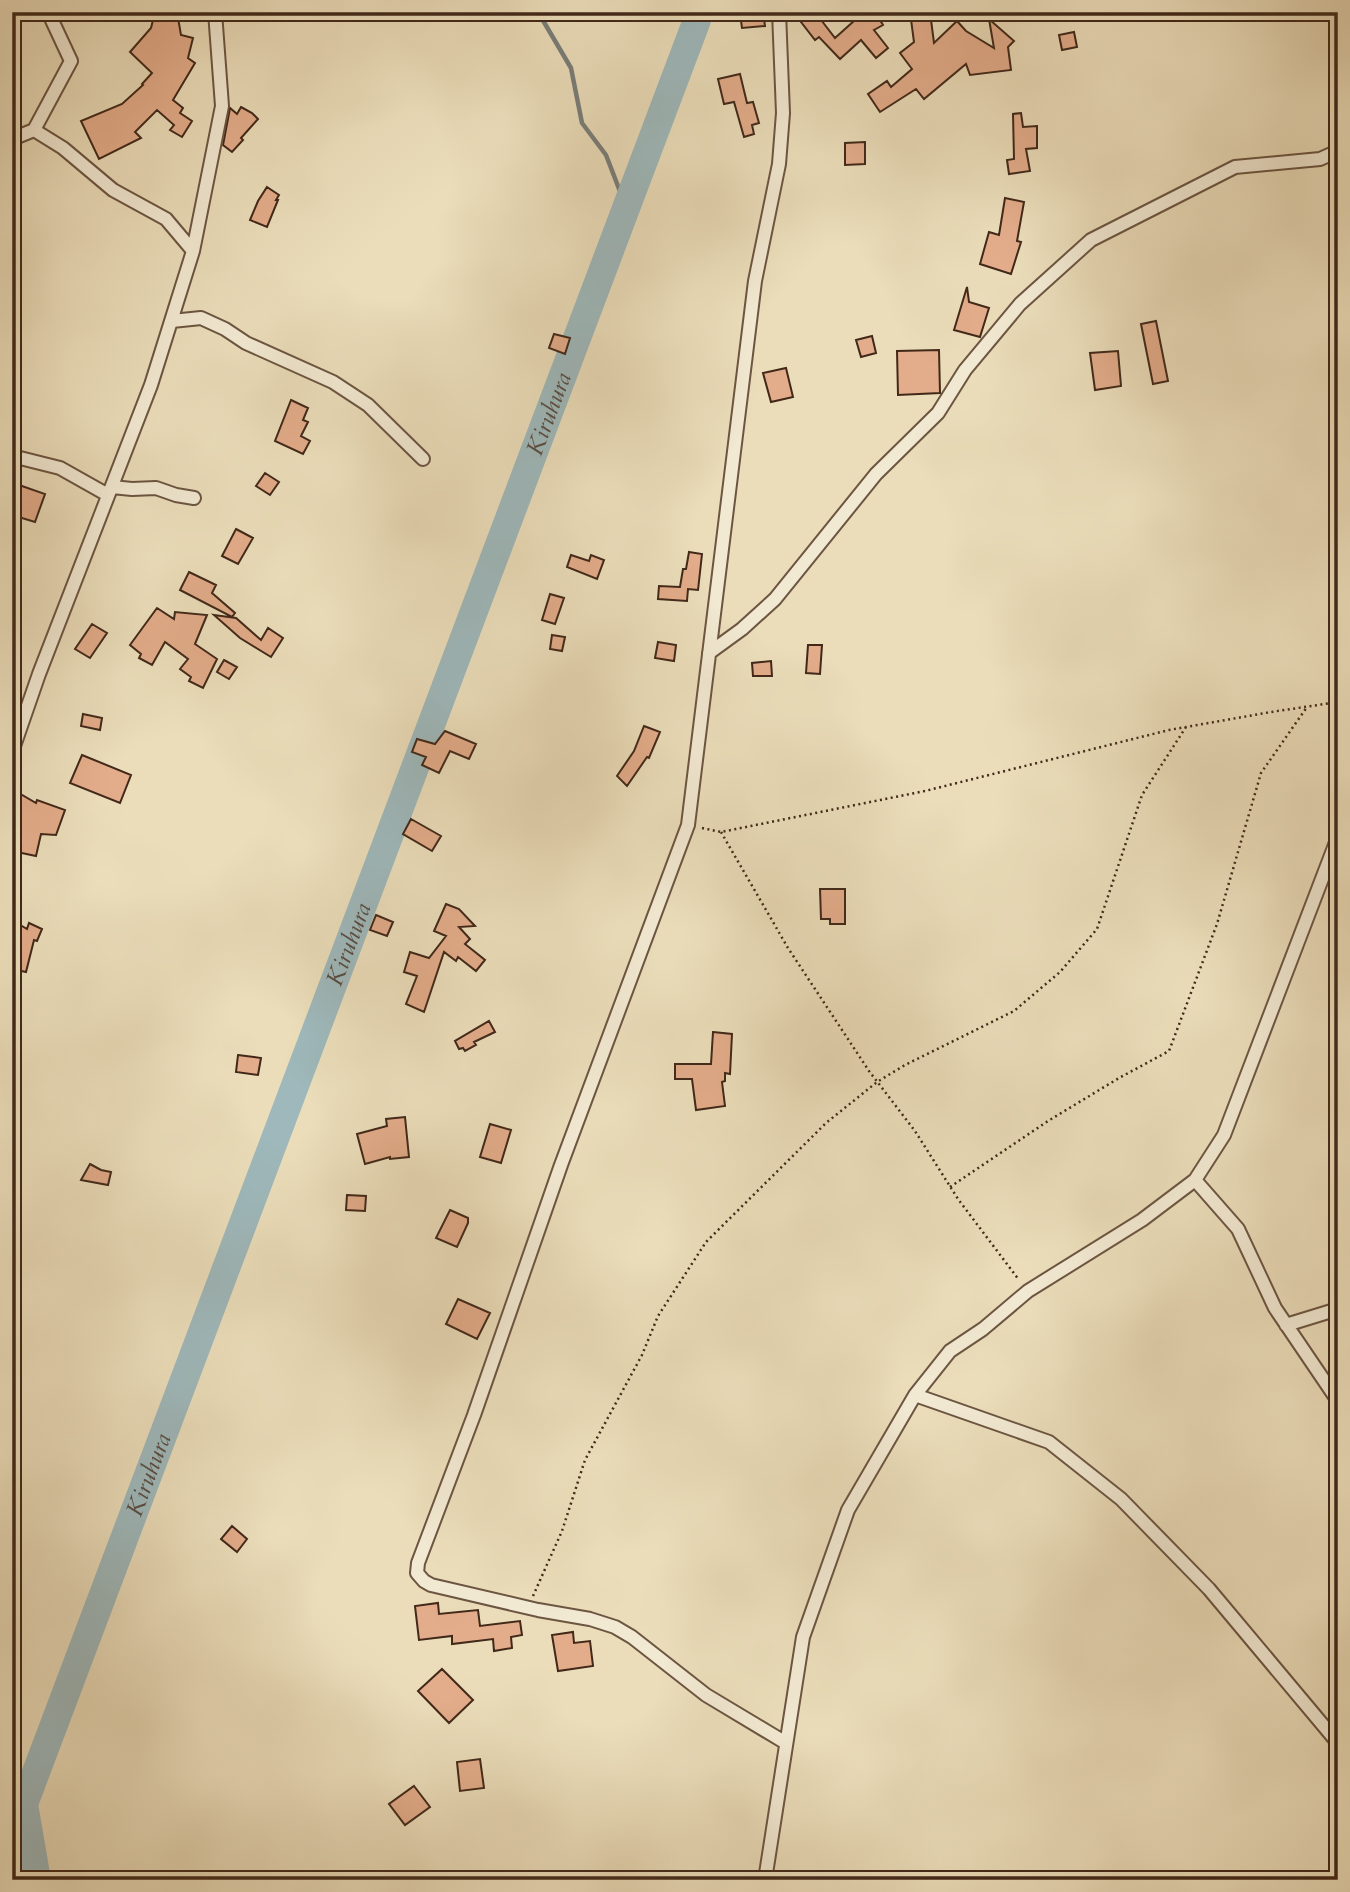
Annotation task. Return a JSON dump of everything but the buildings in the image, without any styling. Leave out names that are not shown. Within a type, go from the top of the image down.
[{"type":"street","points":[[12,139],[34,130],[71,61],[46,12]]},
{"type":"street","points":[[12,752],[38,674],[151,385],[193,251],[222,106],[215,12]]},
{"type":"street","points":[[779,12],[783,113],[779,164],[755,281],[688,825],[561,1165],[474,1415],[418,1563],[417,1573],[431,1585],[528,1608],[590,1619],[615,1627],[632,1637],[706,1695],[786,1743]]},
{"type":"street","points":[[34,130],[63,148],[113,190],[166,219],[193,251]]},
{"type":"street","points":[[709,653],[742,629],[775,599],[876,474],[938,413],[965,370],[1020,304],[1091,240],[1235,167],[1320,159],[1338,151]]},
{"type":"street","points":[[172,321],[201,318],[246,343],[333,382],[368,405],[423,459]]},
{"type":"street","points":[[12,456],[60,468],[110,491],[156,488],[194,498]]},
{"type":"street","points":[[765,1880],[803,1637],[848,1510],[915,1395],[950,1351],[983,1329],[1028,1291],[1142,1220],[1195,1180],[1224,1135],[1338,837]]},
{"type":"street","points":[[1195,1180],[1238,1229],[1275,1308],[1338,1401]]},
{"type":"street","points":[[1286,1325],[1338,1309]]},
{"type":"street","points":[[915,1395],[1049,1442],[1121,1499],[1209,1589],[1338,1743]]},
{"type":"path","points":[[688,825],[721,831],[925,791],[1186,727],[1338,702]]},
{"type":"path","points":[[950,1187],[1048,1121],[1169,1051],[1217,925],[1261,773],[1307,706]]},
{"type":"path","points":[[528,1608],[562,1531],[585,1460],[642,1355],[658,1317],[699,1253],[715,1233],[826,1123],[877,1082],[905,1065],[1014,1011],[1060,972],[1097,929],[1142,795],[1186,727]]},
{"type":"path","points":[[721,831],[788,948],[877,1082],[915,1131],[950,1187],[1028,1291]]},
{"type":"waterway","points":[[538,12],[571,68],[582,123],[606,155],[626,207]]},
{"type":"waterway","name":"Kiruhura","points":[[37,1880],[24,1804],[697,20],[696,12]]}]
